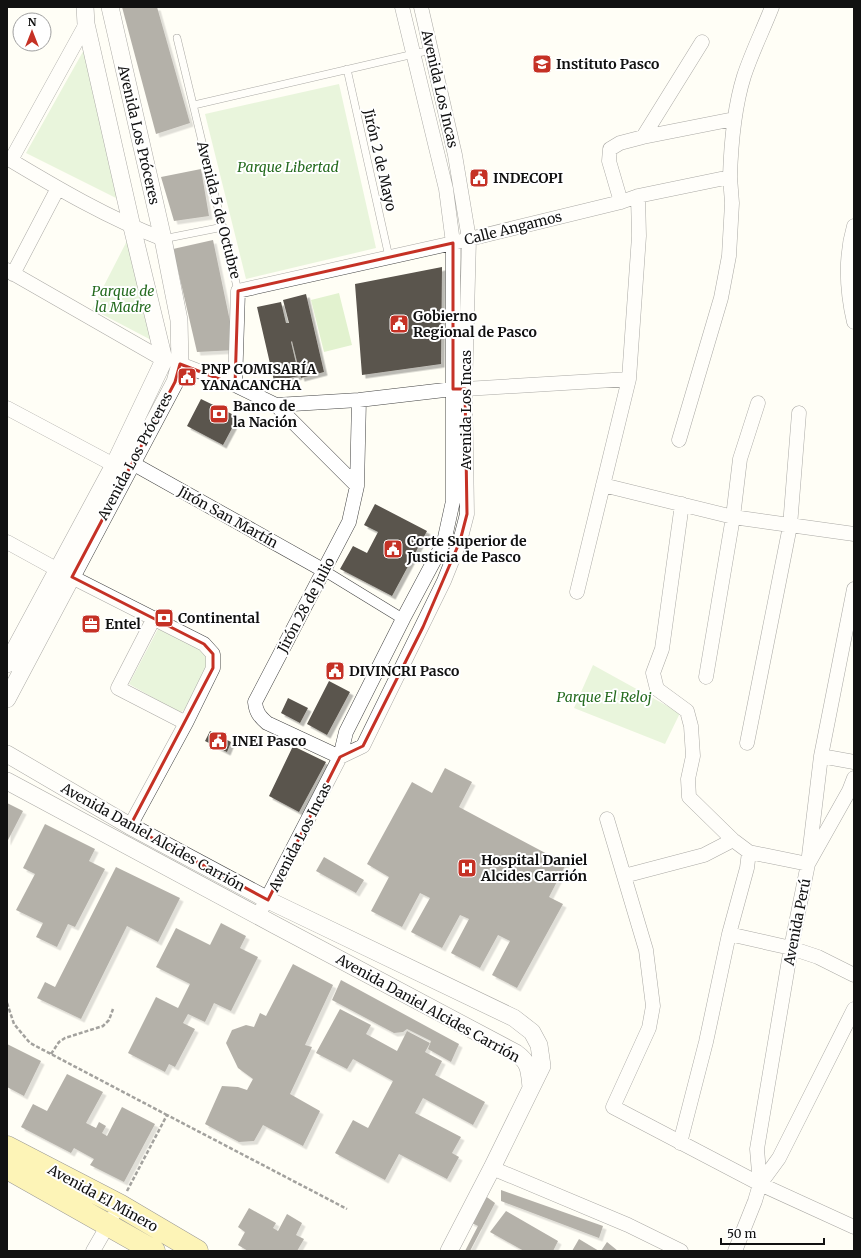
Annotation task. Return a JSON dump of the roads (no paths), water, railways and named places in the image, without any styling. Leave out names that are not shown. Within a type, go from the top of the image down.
[{"type":"main road","name":"Avenida El Minero","points":[[7,1147],[120,1205],[197,1251]]},
{"type":"main road","name":"Avenida El Minero","points":[[7,1168],[154,1251]]},
{"type":"street","name":"Avenida Los Próceres","points":[[7,664],[132,463],[175,382],[180,364],[179,320],[163,239],[110,7]]},
{"type":"street","name":"Avenida Los Incas","points":[[340,757],[363,746],[444,581],[460,541],[466,514],[459,473],[459,389],[453,244],[446,189],[402,7]]},
{"type":"street","name":"Avenida Los Incas","points":[[421,7],[456,155],[469,239],[459,389]]},
{"type":"street","points":[[679,440],[722,298],[729,256],[732,203],[730,177],[731,144],[734,119],[744,76],[772,7]]},
{"type":"street","name":"Avenida Los Próceres","points":[[7,700],[114,465],[164,360],[132,227],[86,15]]},
{"type":"street","points":[[86,15],[9,159],[58,188],[132,227],[163,239]]},
{"type":"street","points":[[643,137],[702,42]]},
{"type":"street","points":[[621,202],[609,161],[610,149],[620,143],[643,137],[734,119]]},
{"type":"street","name":"Calle Angamos","points":[[238,290],[453,244],[621,202],[638,196],[730,177]]},
{"type":"street","points":[[58,188],[10,272],[164,360]]},
{"type":"street","points":[[577,592],[629,379],[639,236],[638,196]]},
{"type":"street","points":[[854,226],[849,243],[850,303],[854,322]]},
{"type":"street","name":"Avenida 5 de Octubre","points":[[235,385],[238,290]]},
{"type":"street","points":[[180,364],[235,385],[276,405],[357,486]]},
{"type":"street","points":[[276,405],[359,400],[459,389],[629,379]]},
{"type":"street","name":"Jirón 28 de Julio","points":[[340,757],[267,723],[260,717],[256,710],[255,702],[349,522],[357,486],[359,400]]},
{"type":"street","points":[[706,677],[733,517],[740,459],[758,403]]},
{"type":"street","points":[[7,408],[114,465]]},
{"type":"street","points":[[747,744],[790,526],[799,413]]},
{"type":"street","name":"Jirón San Martín","points":[[132,463],[323,570]]},
{"type":"street","name":"Avenida Los Incas","points":[[258,916],[268,900],[340,757],[346,732],[444,542],[459,473]]},
{"type":"street","points":[[603,486],[733,517],[854,534]]},
{"type":"street","points":[[682,504],[662,649],[653,673],[657,689],[687,711],[691,726],[694,756],[688,779],[689,797],[734,840],[750,852],[808,864],[849,791],[854,778]]},
{"type":"street","points":[[7,542],[204,644],[212,654],[213,668],[186,723],[130,826]]},
{"type":"street","points":[[323,570],[403,619],[422,627]]},
{"type":"street","name":"Avenida Perú","points":[[735,1251],[755,1201],[760,1184],[757,1149],[808,864],[821,756],[854,589]]},
{"type":"street","points":[[154,618],[118,688],[186,723]]},
{"type":"street","name":"Avenida Daniel Alcides Carrión","points":[[7,754],[130,826],[268,900],[514,1018],[532,1032],[539,1045],[542,1066],[531,1087]]},
{"type":"street","points":[[821,756],[854,762]]},
{"type":"street","name":"Avenida Daniel Alcides Carrión","points":[[7,781],[516,1053],[525,1059],[529,1069],[531,1087]]},
{"type":"street","points":[[59,809],[70,791]]},
{"type":"street","points":[[607,819],[646,950],[653,1006],[650,1028],[613,1107],[760,1184],[853,1224]]},
{"type":"street","points":[[624,876],[704,855],[734,840]]},
{"type":"street","points":[[680,1143],[706,1042],[729,934],[750,852]]},
{"type":"street","points":[[195,882],[205,866]]},
{"type":"street","points":[[729,934],[792,948],[818,957],[854,976]]},
{"type":"street","points":[[760,1184],[779,1158],[854,1009]]},
{"type":"street","points":[[449,1251],[492,1168],[531,1087]]},
{"type":"street","points":[[492,1168],[628,1225],[681,1251]]},
{"type":"street","points":[[93,1251],[120,1205]]},
{"type":"lane","name":"Avenida 5 de Octubre","points":[[177,38],[238,290]]},
{"type":"lane","points":[[194,105],[431,50]]},
{"type":"lane","name":"Jirón 2 de Mayo","points":[[347,69],[389,257]]},
{"type":"lane","points":[[163,239],[223,227]]},
{"type":"place","name":"Instituto Pasco","points":[[542,64]]},
{"type":"place","name":"INDECOPI","points":[[479,178]]},
{"type":"place","name":"Gobierno Regional de Pasco","points":[[399,324]]},
{"type":"place","name":"PNP COMISARÍA YANACANCHA","points":[[187,377]]},
{"type":"place","name":"Banco de la Nación","points":[[219,414]]},
{"type":"place","name":"Corte Superior de Justicia de Pasco","points":[[393,549]]},
{"type":"place","name":"Continental","points":[[164,618]]},
{"type":"place","name":"Entel","points":[[91,624]]},
{"type":"place","name":"DIVINCRI Pasco","points":[[335,671]]},
{"type":"place","name":"INEI Pasco","points":[[218,741]]},
{"type":"place","name":"Hospital Daniel Alcides Carrión","points":[[467,868]]},
{"type":"park label","name":"Parque Libertad","points":[[288,167]]},
{"type":"park label","name":"Parque de la Madre","points":[[123,300]]},
{"type":"park label","name":"Parque El Reloj","points":[[604,697]]}]
